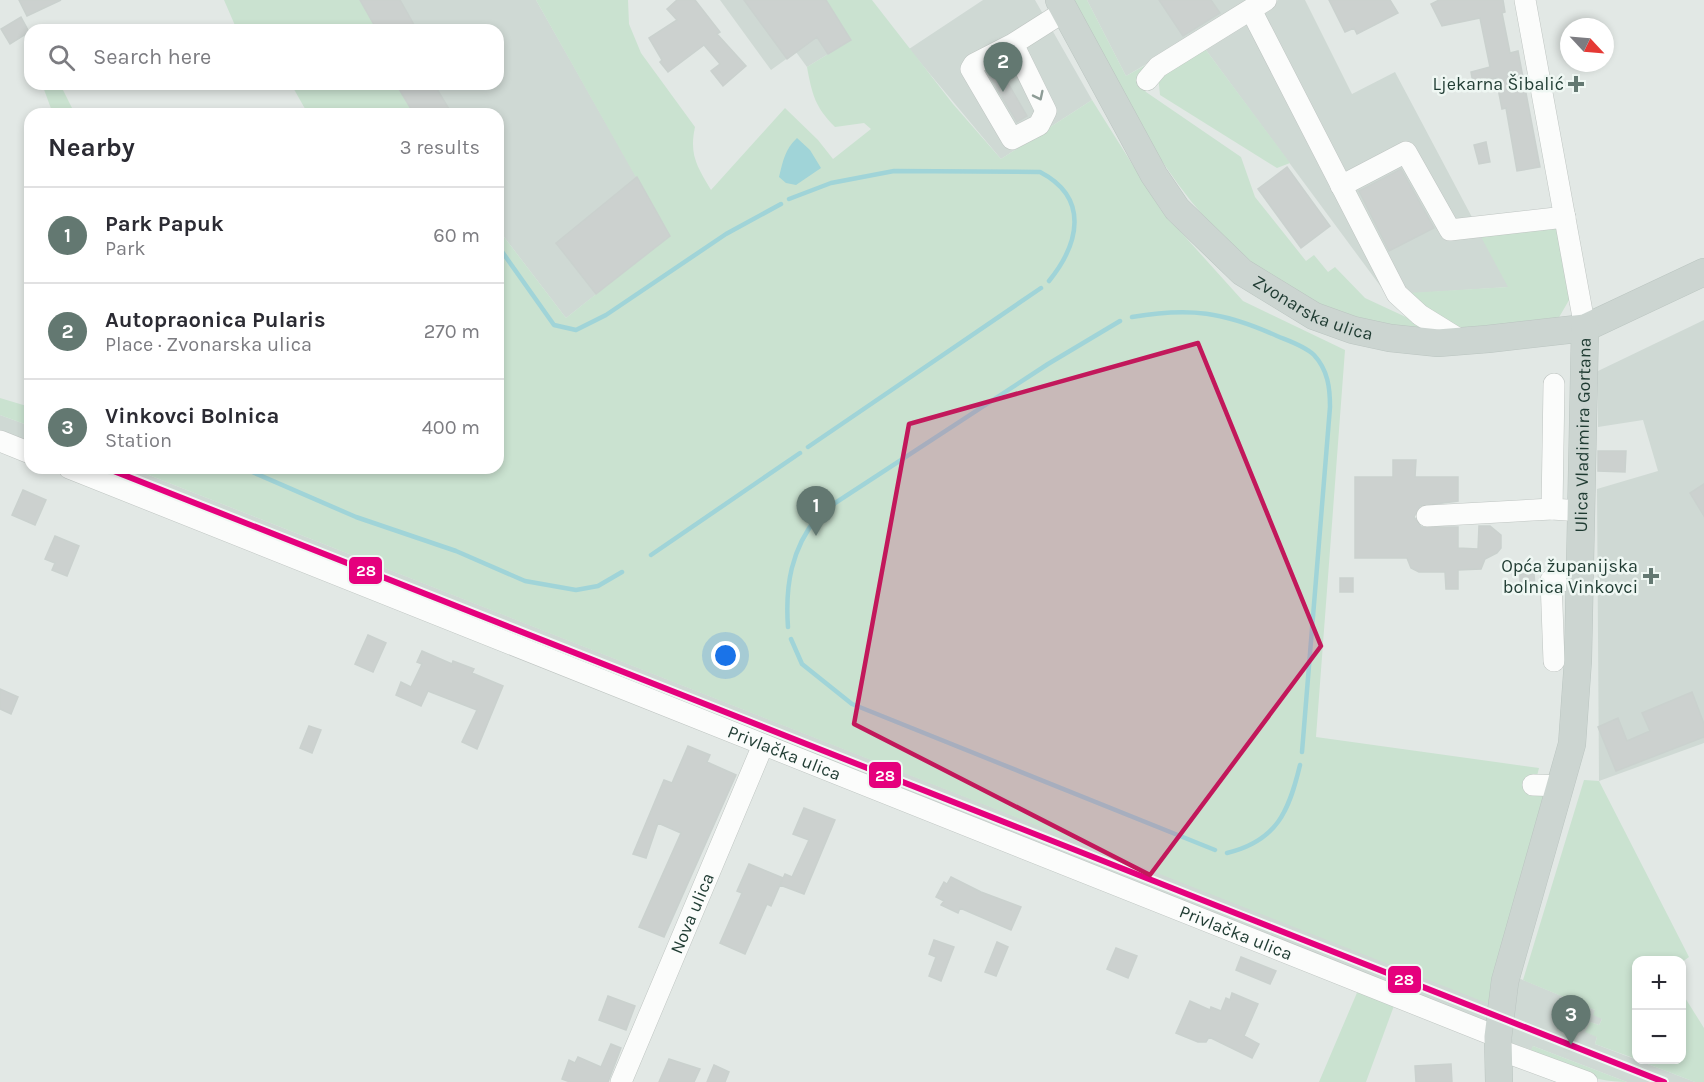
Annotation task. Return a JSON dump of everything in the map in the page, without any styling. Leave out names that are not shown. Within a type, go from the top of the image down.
[{"type":"main road","name":"Zvonarska ulica","points":[[1062,5],[1154,175],[1177,209],[1242,272],[1314,316],[1353,330],[1438,344],[1585,328],[1704,272]]},
{"type":"main road","name":"Ulica Vladimira Gortana","points":[[1499,1082],[1498,1043],[1505,981],[1562,786],[1572,744],[1579,581],[1585,328]]},
{"type":"street","name":"Ulica Vladimira Gortana","points":[[1526,0],[1585,328]]},
{"type":"street","points":[[1013,44],[1062,5]]},
{"type":"street","points":[[1147,80],[1158,67],[1259,5],[1341,186],[1397,294],[1420,315],[1462,341]]},
{"type":"street","points":[[1341,186],[1406,152],[1450,230],[1564,217]]},
{"type":"street","points":[[1552,509],[1554,384]]},
{"type":"street","points":[[0,441],[24,451]]},
{"type":"street","name":"Privlačka ulica","points":[[84,474],[763,745],[1498,1043],[1587,1082]]},
{"type":"street","points":[[1427,516],[1552,509],[1581,511]]},
{"type":"street","points":[[1554,661],[1551,580],[1579,581]]},
{"type":"street","name":"Nova ulica","points":[[621,1082],[763,745]]},
{"type":"street","points":[[1533,785],[1562,786]]},
{"type":"highlighted area","points":[[1198,343],[1321,646],[1150,875],[854,724],[909,424]]},
{"type":"shaded area","points":[[360,0],[536,0],[670,236],[566,318],[504,237],[504,108],[410,108],[400,90],[504,90],[504,24],[374,24]]},
{"type":"shaded area","points":[[720,0],[826,0],[851,40],[807,67],[796,52],[771,70]]},
{"type":"shaded area","points":[[983,0],[1035,0],[1092,100],[1001,159],[909,49]]},
{"type":"shaded area","points":[[1087,0],[1256,0],[1126,76]]},
{"type":"shaded area","points":[[1278,0],[1305,0],[1352,94],[1395,72],[1509,287],[1387,295],[1203,46]]},
{"type":"shaded area","name":"Opća županijska bolnica Vinkovci","points":[[1704,320],[1704,743],[1599,781],[1597,489],[1658,471],[1643,420],[1598,427],[1598,371]]},
{"type":"shaded area","points":[[0,415],[24,424],[24,445],[0,435]]},
{"type":"shaded area","points":[[99,474],[146,474],[1509,1011],[1516,977],[1595,1010],[1602,1019],[1599,1025],[1590,1022],[1597,1037],[1595,1044],[1632,1058],[1632,1064],[1648,1064],[1695,1082],[1627,1082],[1533,1046],[1532,1050]]},
{"type":"green space","points":[[224,0],[360,0],[374,24],[234,24]]},
{"type":"green space","points":[[536,0],[628,0],[629,24],[641,53],[695,127],[694,153],[711,190],[785,108],[818,140],[833,159],[871,129],[864,123],[835,127],[815,100],[807,67],[851,40],[826,0],[872,0],[953,104],[1001,159],[1092,100],[1161,210],[1243,301],[1345,350],[1316,737],[1539,768],[1533,792],[1553,795],[1492,1005],[146,474],[504,474],[504,237],[566,318],[669,236]]},
{"type":"green space","points":[[1070,0],[1087,0],[1126,76],[1151,62],[1143,87],[1146,92],[1241,157],[1255,197],[1306,261],[1314,255],[1328,272],[1335,267],[1365,298],[1438,332],[1383,327],[1345,314],[1294,291],[1250,261],[1212,225],[1179,185],[1149,141]]},
{"type":"green space","points":[[1203,46],[1290,163],[1277,168],[1160,95],[1158,75]]},
{"type":"green space","points":[[44,90],[63,90],[72,108],[51,108]]},
{"type":"green space","points":[[294,90],[400,90],[410,108],[305,108]]},
{"type":"green space","points":[[1562,224],[1572,295],[1558,319],[1457,334],[1408,293],[1508,287],[1480,235]]},
{"type":"green space","points":[[0,398],[24,405],[24,424],[0,415]]},
{"type":"green space","points":[[1584,780],[1599,781],[1689,957],[1686,959],[1686,956],[1632,956],[1632,1058],[1595,1044],[1597,1037],[1585,1032],[1590,1022],[1599,1025],[1602,1019],[1593,1015],[1595,1010],[1523,980]]},
{"type":"green space","points":[[1359,988],[1395,1003],[1366,1082],[1319,1082]]},
{"type":"green space","points":[[1686,999],[1704,1028],[1704,1082],[1695,1082],[1648,1064],[1686,1064]]},
{"type":"green space","points":[[1506,1041],[1531,1050],[1533,1046],[1627,1082],[1580,1074]]},
{"type":"water","points":[[797,138],[810,150],[821,168],[796,185],[786,183],[779,177],[787,151]]},
{"type":"building","points":[[19,0],[61,0],[27,16]]},
{"type":"building","points":[[360,0],[400,0],[414,24],[374,24]]},
{"type":"building","points":[[677,0],[695,0],[720,32],[717,34],[746,66],[723,86],[711,71],[720,64],[704,45],[668,72],[660,62],[662,60],[649,38],[677,20],[667,9]]},
{"type":"building","points":[[744,0],[826,0],[851,40],[828,54],[817,37],[787,59]]},
{"type":"building","points":[[1159,0],[1211,0],[1220,13],[1183,36]]},
{"type":"building","points":[[1329,0],[1390,0],[1398,13],[1357,34],[1354,28],[1345,32]]},
{"type":"building","points":[[1439,0],[1503,0],[1505,12],[1502,13],[1510,53],[1518,51],[1540,167],[1517,171],[1506,108],[1502,109],[1496,78],[1473,83],[1471,72],[1490,67],[1480,18],[1442,26],[1431,4]]},
{"type":"building","points":[[21,17],[25,24],[24,35],[10,44],[1,29]]},
{"type":"building","points":[[998,66],[1027,116],[1017,122],[987,72]]},
{"type":"building","points":[[400,90],[438,90],[448,108],[410,108]]},
{"type":"building","points":[[1486,142],[1490,162],[1479,164],[1474,145]]},
{"type":"building","points":[[1287,167],[1330,226],[1301,248],[1258,189]]},
{"type":"building","points":[[1401,169],[1434,228],[1389,251],[1359,191]]},
{"type":"building","points":[[637,177],[670,236],[596,294],[556,243]]},
{"type":"building","points":[[1598,451],[1626,451],[1625,472],[1598,471]]},
{"type":"building","points":[[1393,460],[1416,460],[1415,477],[1458,477],[1458,501],[1420,506],[1414,517],[1421,527],[1458,527],[1458,548],[1478,549],[1479,526],[1490,526],[1501,535],[1501,548],[1497,553],[1485,559],[1481,569],[1458,570],[1458,589],[1446,589],[1445,572],[1419,572],[1411,568],[1407,558],[1355,558],[1355,477],[1393,477]]},
{"type":"building","points":[[1704,484],[1704,516],[1690,493]]},
{"type":"building","points":[[23,490],[46,500],[35,525],[12,515]]},
{"type":"building","points":[[55,536],[79,546],[67,576],[52,570],[55,563],[45,559]]},
{"type":"building","points":[[1520,574],[1534,574],[1535,586],[1520,586]]},
{"type":"building","points":[[1340,578],[1353,578],[1353,592],[1340,592]]},
{"type":"building","points":[[368,635],[386,643],[373,672],[355,664]]},
{"type":"building","points":[[422,651],[452,664],[453,661],[474,669],[472,673],[503,686],[477,749],[462,742],[477,710],[428,691],[421,706],[396,695],[401,682],[411,687],[422,664],[417,662]]},
{"type":"building","points":[[0,689],[18,697],[11,714],[0,709]]},
{"type":"building","points":[[1692,692],[1704,724],[1704,737],[1616,771],[1598,727],[1618,718],[1627,741],[1650,731],[1642,713]]},
{"type":"building","points":[[309,726],[321,730],[312,753],[300,748]]},
{"type":"building","points":[[688,746],[710,755],[707,762],[736,775],[664,937],[639,927],[681,833],[658,823],[646,858],[633,854],[664,780],[672,783]]},
{"type":"building","points":[[804,808],[835,820],[804,894],[780,885],[785,874],[792,877],[809,840],[793,834]]},
{"type":"building","points":[[749,864],[783,878],[771,906],[767,904],[745,954],[720,943],[742,893],[737,891]]},
{"type":"building","points":[[951,877],[981,892],[1021,907],[1011,930],[960,908],[958,913],[941,905],[944,901],[936,897],[944,882],[947,884]]},
{"type":"building","points":[[934,940],[954,947],[941,981],[929,976],[936,957],[929,954]]},
{"type":"building","points":[[997,942],[1008,947],[996,976],[985,972]]},
{"type":"building","points":[[1116,948],[1137,956],[1128,978],[1107,969]]},
{"type":"building","points":[[1241,957],[1276,971],[1270,984],[1236,970]]},
{"type":"building","points":[[1232,993],[1258,1004],[1244,1036],[1259,1044],[1252,1058],[1209,1037],[1206,1042],[1198,1042],[1176,1033],[1190,1001],[1210,1010],[1211,1007],[1221,1011],[1226,998],[1230,1000]]},
{"type":"building","points":[[608,996],[635,1006],[626,1030],[599,1020]]},
{"type":"building","points":[[611,1044],[621,1048],[608,1082],[570,1082],[562,1079],[569,1060],[575,1063],[578,1057],[601,1067]]},
{"type":"building","points":[[669,1059],[700,1069],[694,1082],[659,1082]]},
{"type":"building","points":[[1451,1064],[1452,1082],[1416,1082],[1415,1066]]},
{"type":"building","points":[[714,1065],[729,1072],[725,1082],[707,1082]]},
{"type":"waterway","points":[[789,199],[831,183],[894,171],[1040,172],[1056,183],[1067,195],[1073,208],[1073,237],[1059,267],[1049,281]]},
{"type":"waterway","points":[[504,254],[554,325],[576,330],[606,315],[726,234],[781,204]]},
{"type":"waterway","points":[[808,447],[1041,288]]},
{"type":"waterway","points":[[1132,317],[1172,312],[1223,317],[1258,328],[1306,349],[1319,361],[1325,373],[1329,386],[1330,407],[1302,752]]},
{"type":"waterway","points":[[826,509],[1048,364],[1120,321]]},
{"type":"waterway","points":[[651,555],[800,453]]},
{"type":"waterway","points":[[257,474],[356,517],[456,551],[525,581],[576,590],[598,586],[622,572]]},
{"type":"waterway","points":[[788,627],[788,597],[792,568],[802,542],[818,516]]},
{"type":"waterway","points":[[791,639],[802,664],[852,704],[1215,850]]},
{"type":"waterway","points":[[1227,853],[1258,841],[1278,822],[1291,796],[1300,765]]},
{"type":"transit line","name":"28","points":[[121,474],[1664,1082]]},
{"type":"place","name":"Ljekarna Šibalić","points":[[1576,84]]},
{"type":"place","name":"Autopraonica Pularis","points":[[1003,92]]},
{"type":"place","name":"Park Papuk","points":[[816,536]]},
{"type":"place","name":"Opća županijska bolnica Vinkovci","points":[[1651,576]]},
{"type":"place","name":"Vinkovci Bolnica","points":[[1571,1045]]}]
